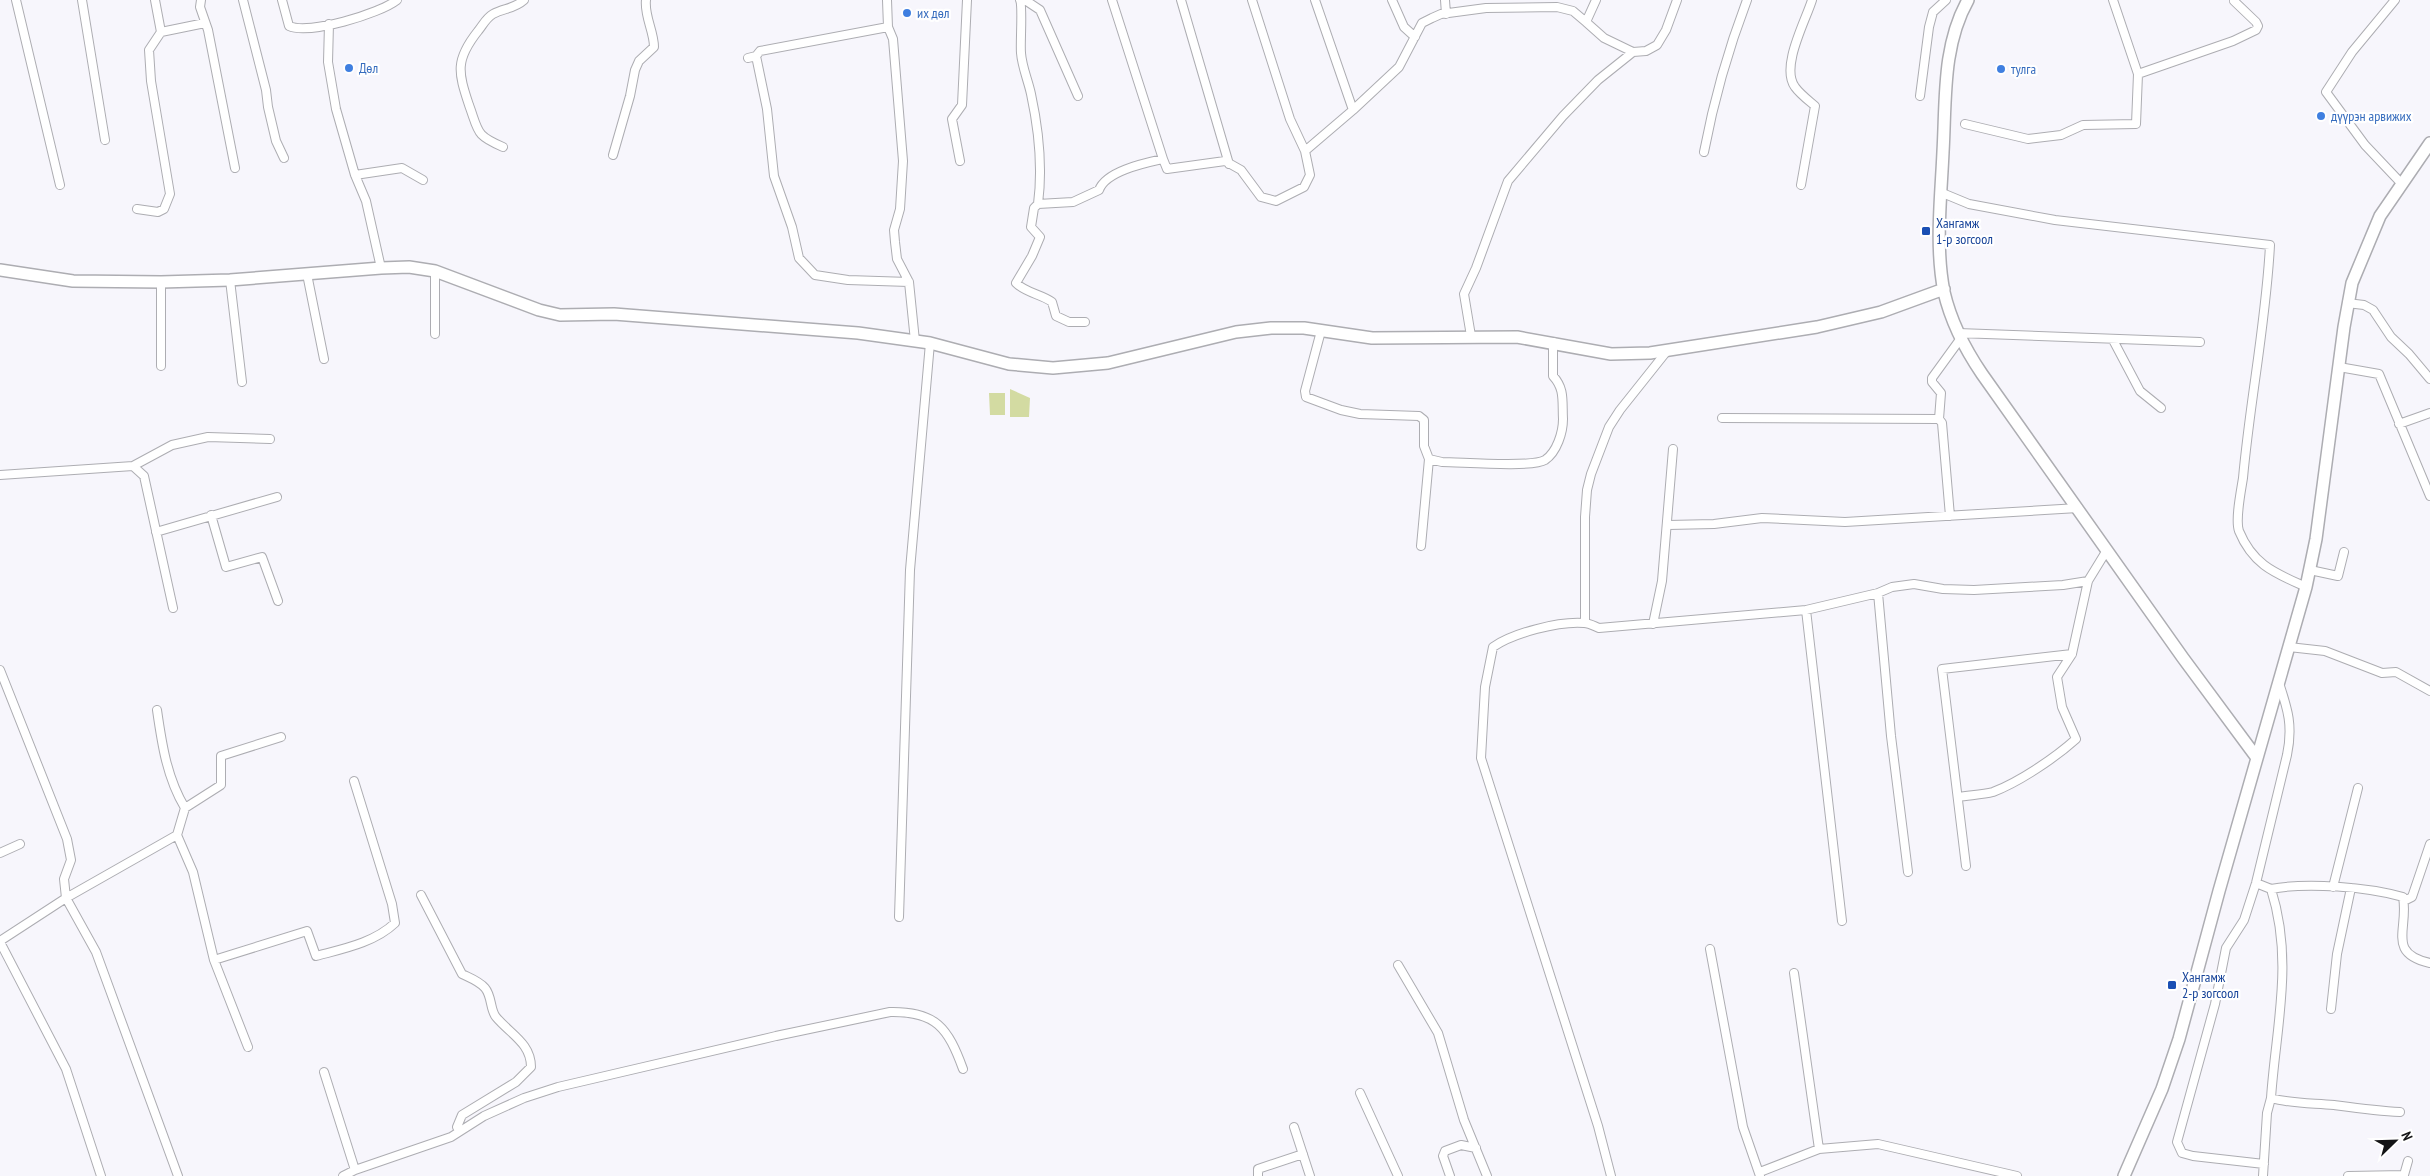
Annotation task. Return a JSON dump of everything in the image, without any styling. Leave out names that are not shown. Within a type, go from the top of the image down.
[{"type":"street","points":[[16,0],[60,185]]},
{"type":"street","points":[[82,0],[105,140]]},
{"type":"street","points":[[137,209],[158,212],[164,209],[170,194],[151,81],[149,50],[161,32],[155,0]]},
{"type":"street","points":[[201,0],[200,7],[235,168]]},
{"type":"street","points":[[243,0],[266,90],[272,124],[284,158]]},
{"type":"street","points":[[282,0],[289,26],[297,30],[348,22],[388,7],[397,0]]},
{"type":"street","points":[[503,147],[482,138],[475,126],[462,87],[460,60],[469,43],[489,17],[495,13],[510,10],[524,0]]},
{"type":"street","points":[[613,155],[635,70],[640,61],[654,47],[654,35],[645,8],[646,0]]},
{"type":"street","points":[[887,0],[888,26],[893,40],[903,161],[900,208],[894,230],[897,259],[909,282],[915,341]]},
{"type":"street","points":[[960,161],[952,119],[962,104],[966,0]]},
{"type":"street","points":[[1020,0],[1022,4],[1020,13],[1021,53],[1031,95],[1042,172],[1038,204],[1034,208],[1031,227],[1040,237],[1032,256],[1016,282],[1024,290],[1043,296],[1052,302],[1056,316],[1069,322],[1085,322]]},
{"type":"street","points":[[1025,0],[1040,10],[1078,96]]},
{"type":"street","points":[[1112,0],[1167,170],[1225,161],[1241,170],[1262,197],[1276,201],[1304,187],[1310,175],[1305,151],[1290,119],[1252,0]]},
{"type":"street","points":[[1181,0],[1230,164]]},
{"type":"street","points":[[1314,0],[1353,110]]},
{"type":"street","points":[[1392,0],[1404,27],[1415,37]]},
{"type":"street","points":[[1445,0],[1446,14]]},
{"type":"street","points":[[1586,22],[1596,0]]},
{"type":"street","points":[[1305,151],[1353,110],[1401,64],[1422,23],[1446,14],[1495,4],[1557,3],[1572,11],[1604,38],[1633,52],[1646,51],[1657,45],[1666,30],[1677,0]]},
{"type":"street","points":[[1704,152],[1714,102],[1730,46],[1747,0]]},
{"type":"street","points":[[1801,185],[1815,106],[1794,86],[1791,74],[1797,40],[1812,0]]},
{"type":"street","points":[[1920,96],[1931,19],[1933,12],[1946,0]]},
{"type":"street","points":[[1968,0],[1954,32],[1948,61],[1940,192],[1940,246],[1944,289],[1959,336],[1982,374],[2256,758]]},
{"type":"street","points":[[1965,124],[2028,139],[2060,135],[2083,125],[2136,124],[2138,74],[2113,0]]},
{"type":"street","points":[[2395,0],[2352,52],[2326,92],[2365,145],[2401,183]]},
{"type":"street","points":[[2138,74],[2233,41],[2256,30],[2258,26],[2256,22],[2234,1]]},
{"type":"street","points":[[161,32],[205,23]]},
{"type":"street","points":[[329,24],[328,62],[336,109],[355,175],[366,202],[381,268]]},
{"type":"street","points":[[888,26],[760,51],[752,57],[767,109],[774,176],[792,227],[799,258],[815,275],[848,280],[909,282]]},
{"type":"street","points":[[1471,336],[1464,294],[1476,268],[1508,181],[1579,99],[1633,52]]},
{"type":"street","points":[[2124,1176],[2162,1089],[2179,1039],[2256,758],[2306,587],[2321,510],[2347,303],[2358,264],[2380,216],[2430,143]]},
{"type":"street","points":[[1038,204],[1073,202],[1098,190],[1100,186],[1117,173],[1137,165],[1163,159]]},
{"type":"street","points":[[355,175],[402,168],[423,180]]},
{"type":"street","points":[[1940,192],[1969,204],[2056,220],[2270,245],[2268,284],[2248,429],[2238,528],[2252,555],[2261,564],[2306,587]]},
{"type":"street","points":[[0,270],[73,281],[161,282],[230,280],[409,267],[435,271],[538,310],[560,315],[614,314],[858,333],[930,343],[1009,364],[1078,367],[1108,363],[1189,342],[1254,329],[1286,328],[1372,338],[1517,337],[1611,354],[1668,351],[1826,325],[1881,312],[1944,289]]},
{"type":"street","points":[[435,271],[436,334]]},
{"type":"street","points":[[307,274],[324,359]]},
{"type":"street","points":[[230,280],[242,382]]},
{"type":"street","points":[[161,282],[161,366]]},
{"type":"street","points":[[2347,303],[2364,305],[2373,310],[2391,337],[2409,354],[2430,379]]},
{"type":"street","points":[[1321,331],[1305,391],[1306,397],[1341,410],[1360,414],[1419,416],[1424,420],[1424,446],[1429,459],[1421,546]]},
{"type":"street","points":[[1959,336],[2200,342]]},
{"type":"street","points":[[1950,516],[1942,423],[1939,419],[1941,393],[1932,382],[1932,378],[1959,336]]},
{"type":"street","points":[[2113,340],[2140,391],[2161,408]]},
{"type":"street","points":[[1429,459],[1442,462],[1530,463],[1545,460],[1555,447],[1563,430],[1561,385],[1553,376],[1553,342]]},
{"type":"street","points":[[899,918],[910,570],[930,343]]},
{"type":"street","points":[[1585,623],[1585,517],[1587,490],[1591,474],[1610,427],[1620,410],[1668,351]]},
{"type":"street","points":[[2339,367],[2379,374],[2430,496]]},
{"type":"street","points":[[2399,424],[2430,414]]},
{"type":"street","points":[[1722,418],[1939,419]]},
{"type":"street","points":[[0,475],[132,466],[172,445],[208,437],[270,439]]},
{"type":"street","points":[[1654,624],[1662,581],[1673,449]]},
{"type":"street","points":[[132,466],[144,476],[173,608]]},
{"type":"street","points":[[156,532],[278,497]]},
{"type":"street","points":[[1668,524],[1714,524],[1762,518],[1845,522],[2078,508]]},
{"type":"street","points":[[211,515],[226,567],[262,558],[278,601]]},
{"type":"street","points":[[1958,797],[1992,792],[2018,780],[2048,762],[2076,739],[2062,707],[2057,677],[2072,654],[2088,581],[2107,550]]},
{"type":"street","points":[[2310,570],[2338,576],[2344,552]]},
{"type":"street","points":[[1611,1176],[1549,969],[1481,758],[1485,687],[1494,648],[1510,638],[1553,625],[1585,623],[1599,628],[1806,610],[1878,593],[1892,587],[1914,584],[1943,590],[1974,590],[2063,585],[2088,581]]},
{"type":"street","points":[[1878,593],[1891,736],[1908,872]]},
{"type":"street","points":[[1806,610],[1842,921]]},
{"type":"street","points":[[2289,647],[2324,651],[2382,673],[2396,672],[2430,691]]},
{"type":"street","points":[[1966,866],[1942,669],[2072,654]]},
{"type":"street","points":[[0,670],[67,839],[71,860],[64,879],[66,898],[96,952],[178,1176]]},
{"type":"street","points":[[2264,1164],[2193,1156],[2182,1153],[2177,1142],[2215,1004],[2226,948],[2244,920],[2256,883],[2290,737],[2290,715],[2278,683]]},
{"type":"street","points":[[157,710],[165,760],[177,795],[185,808]]},
{"type":"street","points":[[248,1048],[214,960],[193,872],[177,835],[185,808],[221,786],[221,756],[281,736]]},
{"type":"street","points":[[214,960],[306,931],[316,956],[354,946],[387,931],[395,924],[392,904],[354,781]]},
{"type":"street","points":[[2332,887],[2358,788]]},
{"type":"street","points":[[101,1176],[66,1069],[0,941],[66,898],[177,835]]},
{"type":"street","points":[[0,853],[20,844]]},
{"type":"street","points":[[2404,901],[2412,897],[2430,844]]},
{"type":"street","points":[[2256,883],[2271,889],[2288,886],[2351,888],[2384,891],[2403,896],[2406,909],[2402,938],[2405,951],[2415,959],[2430,963]]},
{"type":"street","points":[[2331,1009],[2337,954],[2351,888]]},
{"type":"street","points":[[2263,1176],[2267,1113],[2271,1098],[2283,967],[2283,941],[2271,889]]},
{"type":"street","points":[[421,895],[462,974],[476,980],[487,989],[495,1016],[526,1047],[531,1056],[531,1067],[516,1082],[462,1115],[457,1127],[459,1131]]},
{"type":"street","points":[[1710,949],[1742,1126],[1760,1174],[1819,1149],[1878,1144],[2017,1176]]},
{"type":"street","points":[[1398,965],[1438,1033],[1464,1120],[1487,1176]]},
{"type":"street","points":[[1794,974],[1819,1149]]},
{"type":"street","points":[[343,1176],[355,1170],[451,1137],[484,1116],[524,1098],[558,1087],[766,1038],[890,1012],[925,1015],[939,1025],[953,1043],[963,1069]]},
{"type":"street","points":[[324,1072],[355,1170]]},
{"type":"street","points":[[1360,1093],[1398,1176]]},
{"type":"street","points":[[2271,1098],[2284,1102],[2358,1110],[2400,1112]]},
{"type":"street","points":[[1294,1127],[1310,1176]]},
{"type":"street","points":[[1450,1176],[1443,1156],[1446,1150],[1461,1145],[1476,1148]]},
{"type":"street","points":[[1258,1176],[1258,1169],[1302,1154]]},
{"type":"street","points":[[2348,1176],[2404,1175],[2408,1161]]},
{"type":"green space","points":[[1010,389],[1030,398],[1029,417],[1010,417]]},
{"type":"green space","points":[[989,393],[1005,393],[1005,415],[990,415]]},
{"type":"place","name":"их дөл","points":[[907,13]]},
{"type":"place","name":"Дөл","points":[[349,68]]},
{"type":"place","name":"тулга","points":[[2001,69]]},
{"type":"place","name":"дүүрэн арвижих","points":[[2321,116]]},
{"type":"place","name":"Хангамж 1-р зогсоол","points":[[1926,231]]},
{"type":"place","name":"Хангамж 2-р зогсоол","points":[[2172,985]]}]
